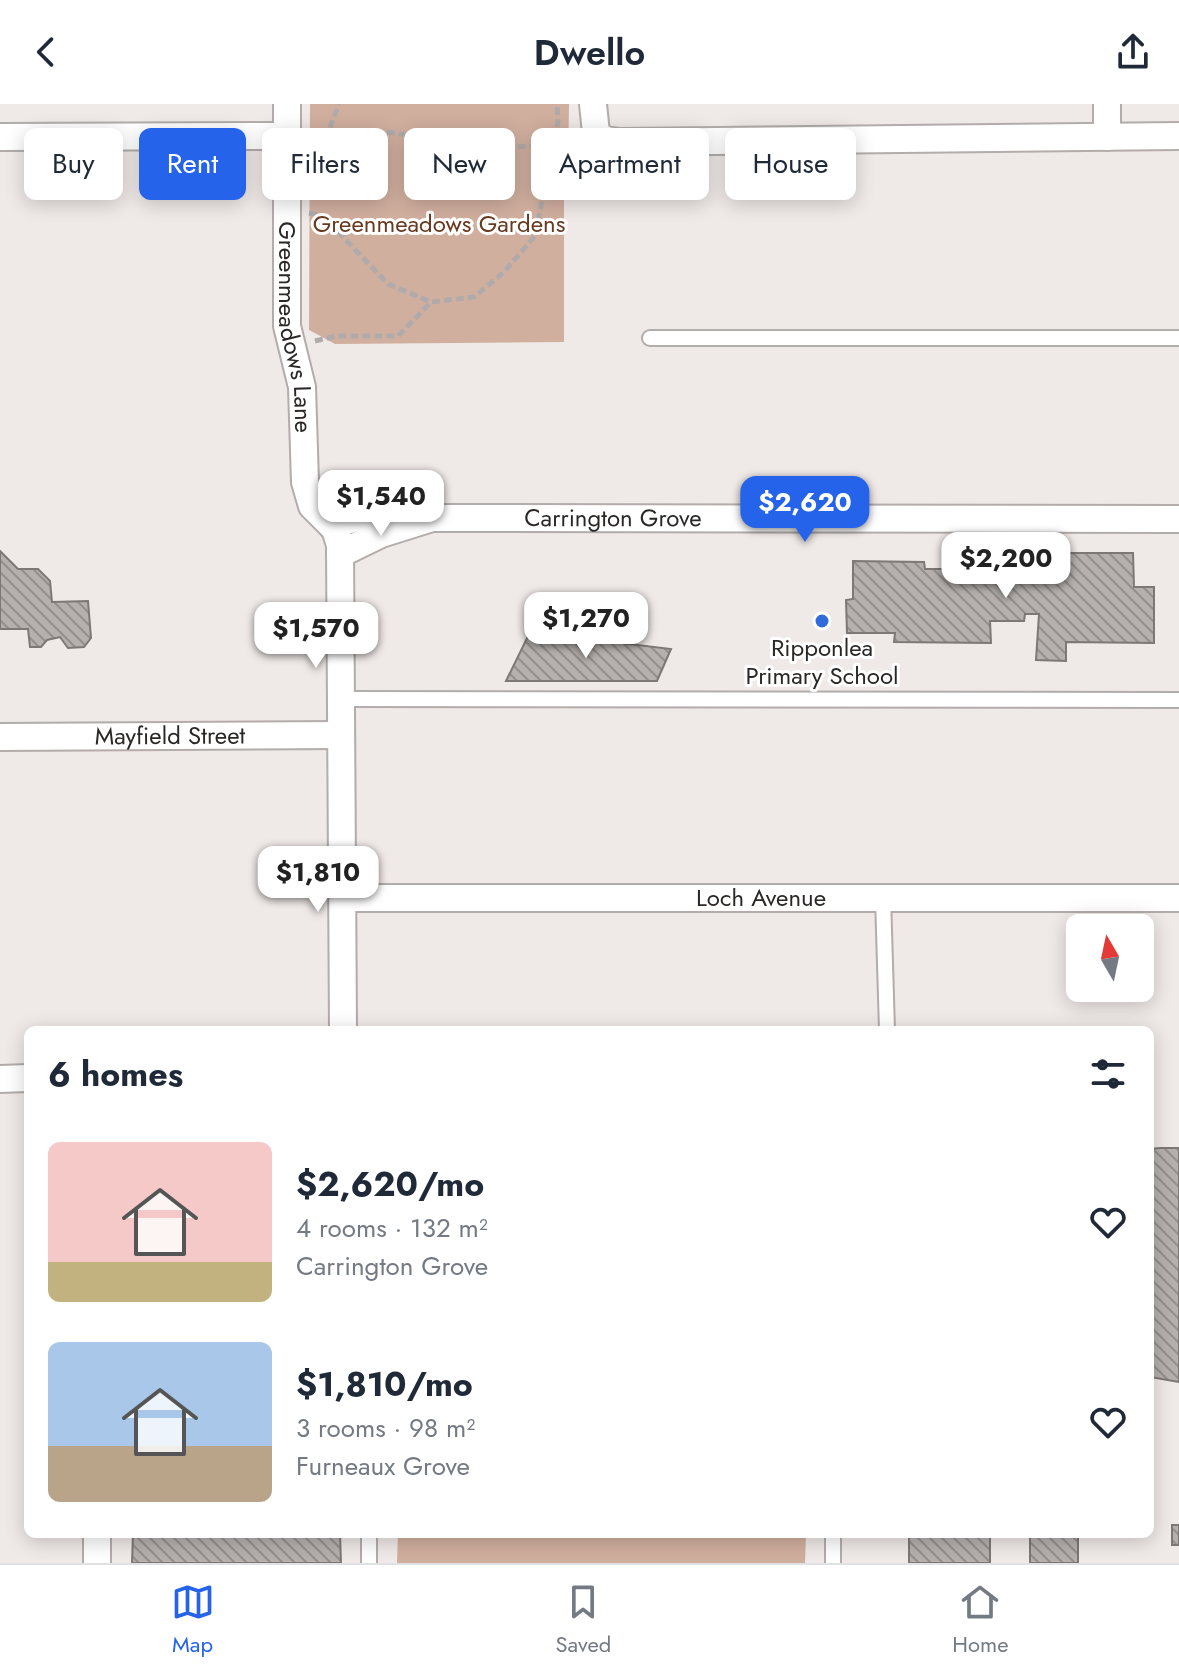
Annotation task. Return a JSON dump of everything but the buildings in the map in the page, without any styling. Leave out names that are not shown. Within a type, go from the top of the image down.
[{"type":"street","name":"Greenmeadows Lane","points":[[286,128],[287,104]]},
{"type":"street","points":[[593,104],[597,128]]},
{"type":"street","points":[[1107,104],[1107,137]]},
{"type":"street","points":[[0,137],[262,136]]},
{"type":"street","points":[[709,141],[1179,136]]},
{"type":"street","name":"Greenmeadows Lane","points":[[286,200],[287,326],[302,387],[305,482],[312,506],[337,539]]},
{"type":"street","name":"Carrington Grove","points":[[337,539],[394,510],[408,509],[432,518],[1179,519]]},
{"type":"street","points":[[337,539],[343,1026]]},
{"type":"street","name":"Mayfield Street","points":[[0,737],[341,735]]},
{"type":"street","name":"Loch Avenue","points":[[343,898],[1179,898]]},
{"type":"street","points":[[0,1079],[24,1078]]},
{"type":"street","points":[[97,1538],[97,1563]]},
{"type":"lane","points":[[650,338],[1179,338]]},
{"type":"lane","points":[[341,699],[1179,700]]},
{"type":"lane","points":[[883,897],[887,1026]]},
{"type":"lane","points":[[369,1538],[369,1563]]},
{"type":"lane","points":[[833,1538],[833,1563]]},
{"type":"path","points":[[330,128],[339,104]]},
{"type":"path","points":[[555,128],[557,104]]},
{"type":"path","points":[[388,132],[489,148],[531,147]]},
{"type":"path","points":[[286,208],[323,216],[388,284],[431,302],[474,297],[504,272],[535,236],[542,200]]},
{"type":"path","points":[[291,346],[336,336],[398,336],[431,302]]},
{"type":"green space","name":"Greenmeadows Gardens","points":[[310,104],[569,104],[569,128],[531,128],[531,200],[564,200],[564,342],[335,344],[309,330],[310,200],[388,200],[388,128],[310,128]]},
{"type":"green space","points":[[398,1538],[806,1538],[805,1563],[397,1563]]},
{"type":"place","name":"Ripponlea Primary School","points":[[822,621]]}]
